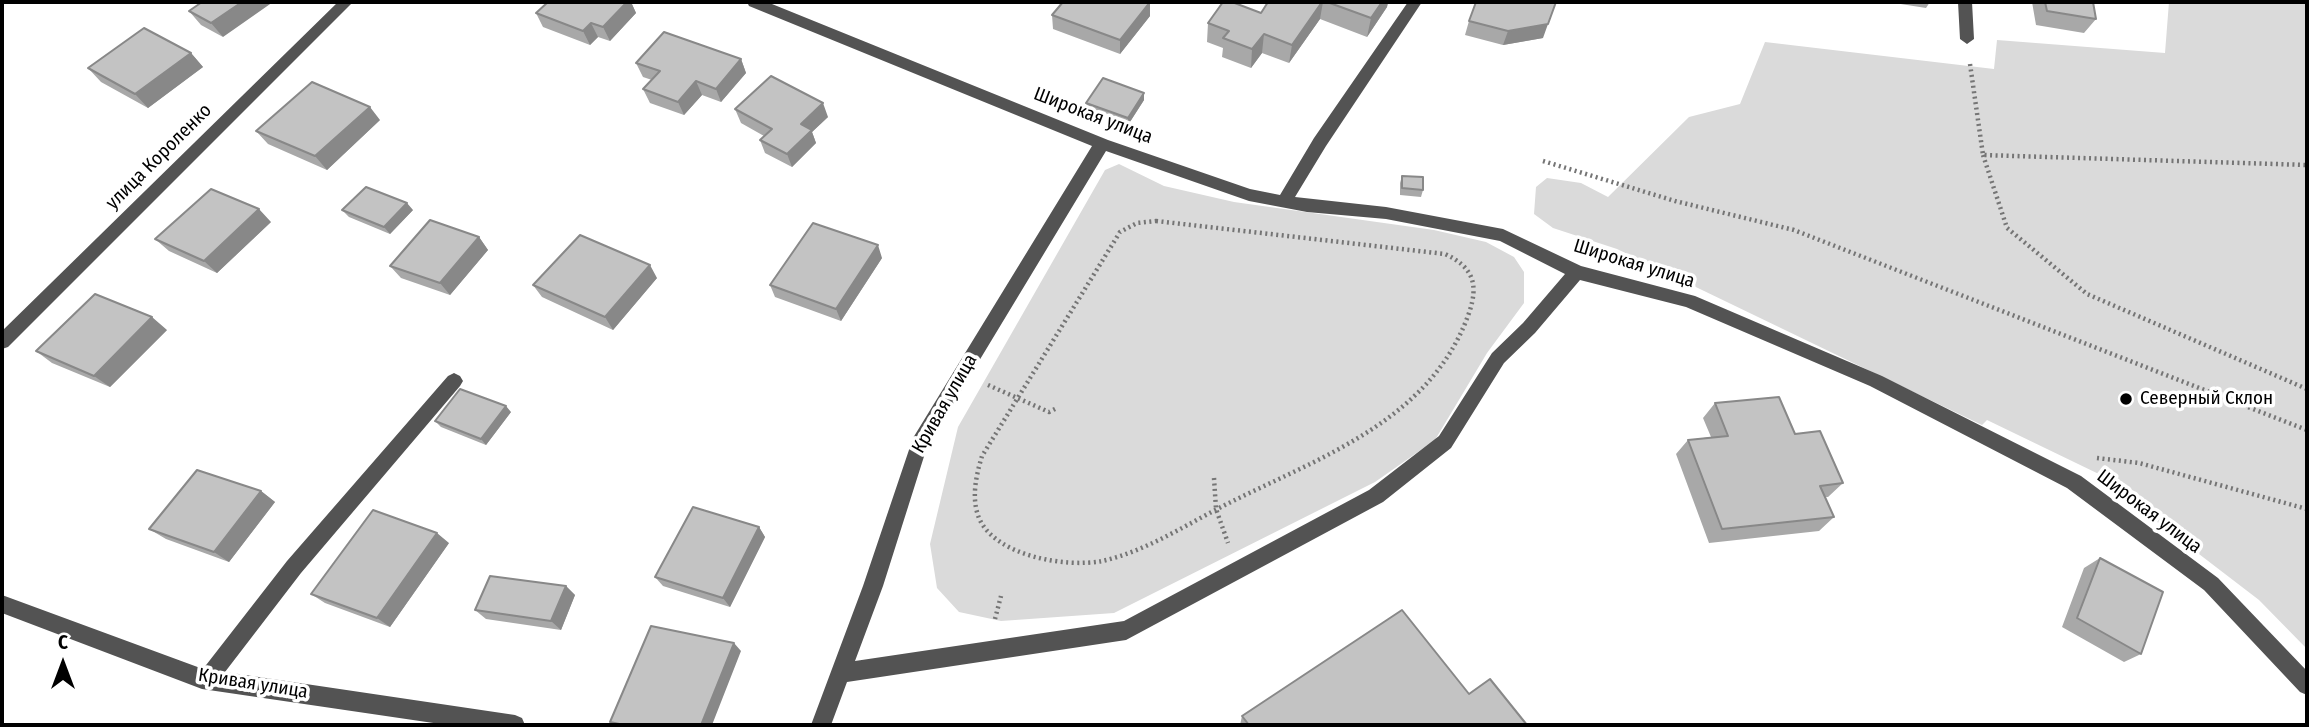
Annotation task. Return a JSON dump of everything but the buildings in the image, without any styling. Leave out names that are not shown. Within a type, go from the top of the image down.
[{"type":"street","name":"улица Короленко","points":[[2,342],[346,2]]},
{"type":"street","name":"Широкая улица","points":[[754,2],[1102,144],[1249,195],[1284,202],[1387,213],[1503,235],[1577,272],[1689,301],[1876,381],[2074,482],[2211,584],[2307,685]]},
{"type":"street","points":[[1284,202],[1320,142],[1415,2]]},
{"type":"street","points":[[1965,2],[1967,39]]},
{"type":"street","name":"Кривая улица","points":[[821,725],[873,586],[919,444],[1102,144]]},
{"type":"street","points":[[839,673],[1126,630],[1376,496],[1446,442],[1498,358],[1529,328],[1577,272]]},
{"type":"street","points":[[208,679],[294,568],[454,381]]},
{"type":"street","name":"Кривая улица","points":[[2,604],[208,679],[515,725]]},
{"type":"path","points":[[1967,39],[1983,155],[2007,228],[2087,294],[2307,389]]},
{"type":"path","points":[[1983,155],[2307,165]]},
{"type":"path","points":[[1543,161],[1675,201],[1794,230],[2307,430]]},
{"type":"path","points":[[1156,221],[1445,254],[1465,262],[1474,275],[1476,294],[1460,338],[1409,403],[1346,445],[1140,547],[1086,563],[1041,560],[997,542],[976,516],[974,482],[982,456],[1017,398],[1120,232],[1137,223],[1156,221]]},
{"type":"path","points":[[962,373],[1049,412],[1057,408]]},
{"type":"path","points":[[2087,457],[2140,463],[2307,509]]},
{"type":"path","points":[[1214,478],[1216,509],[1237,570]]},
{"type":"path","points":[[995,620],[1001,596]]},
{"type":"shaded area","name":"Северный Склон","points":[[2169,2],[2307,2],[2307,649],[2259,600],[2135,505],[2134,491],[1987,420],[1982,425],[1617,249],[1553,228],[1534,214],[1536,187],[1547,178],[1581,183],[1608,197],[1689,117],[1740,104],[1765,42],[1994,69],[1997,40],[2165,53]]},
{"type":"shaded area","points":[[1119,164],[1164,186],[1234,202],[1434,230],[1486,242],[1514,257],[1524,272],[1524,303],[1487,353],[1435,440],[1375,482],[1114,613],[1001,621],[959,612],[937,588],[930,544],[958,427],[1105,170]]},
{"type":"place","name":"Северный Склон","points":[[2126,399]]}]
